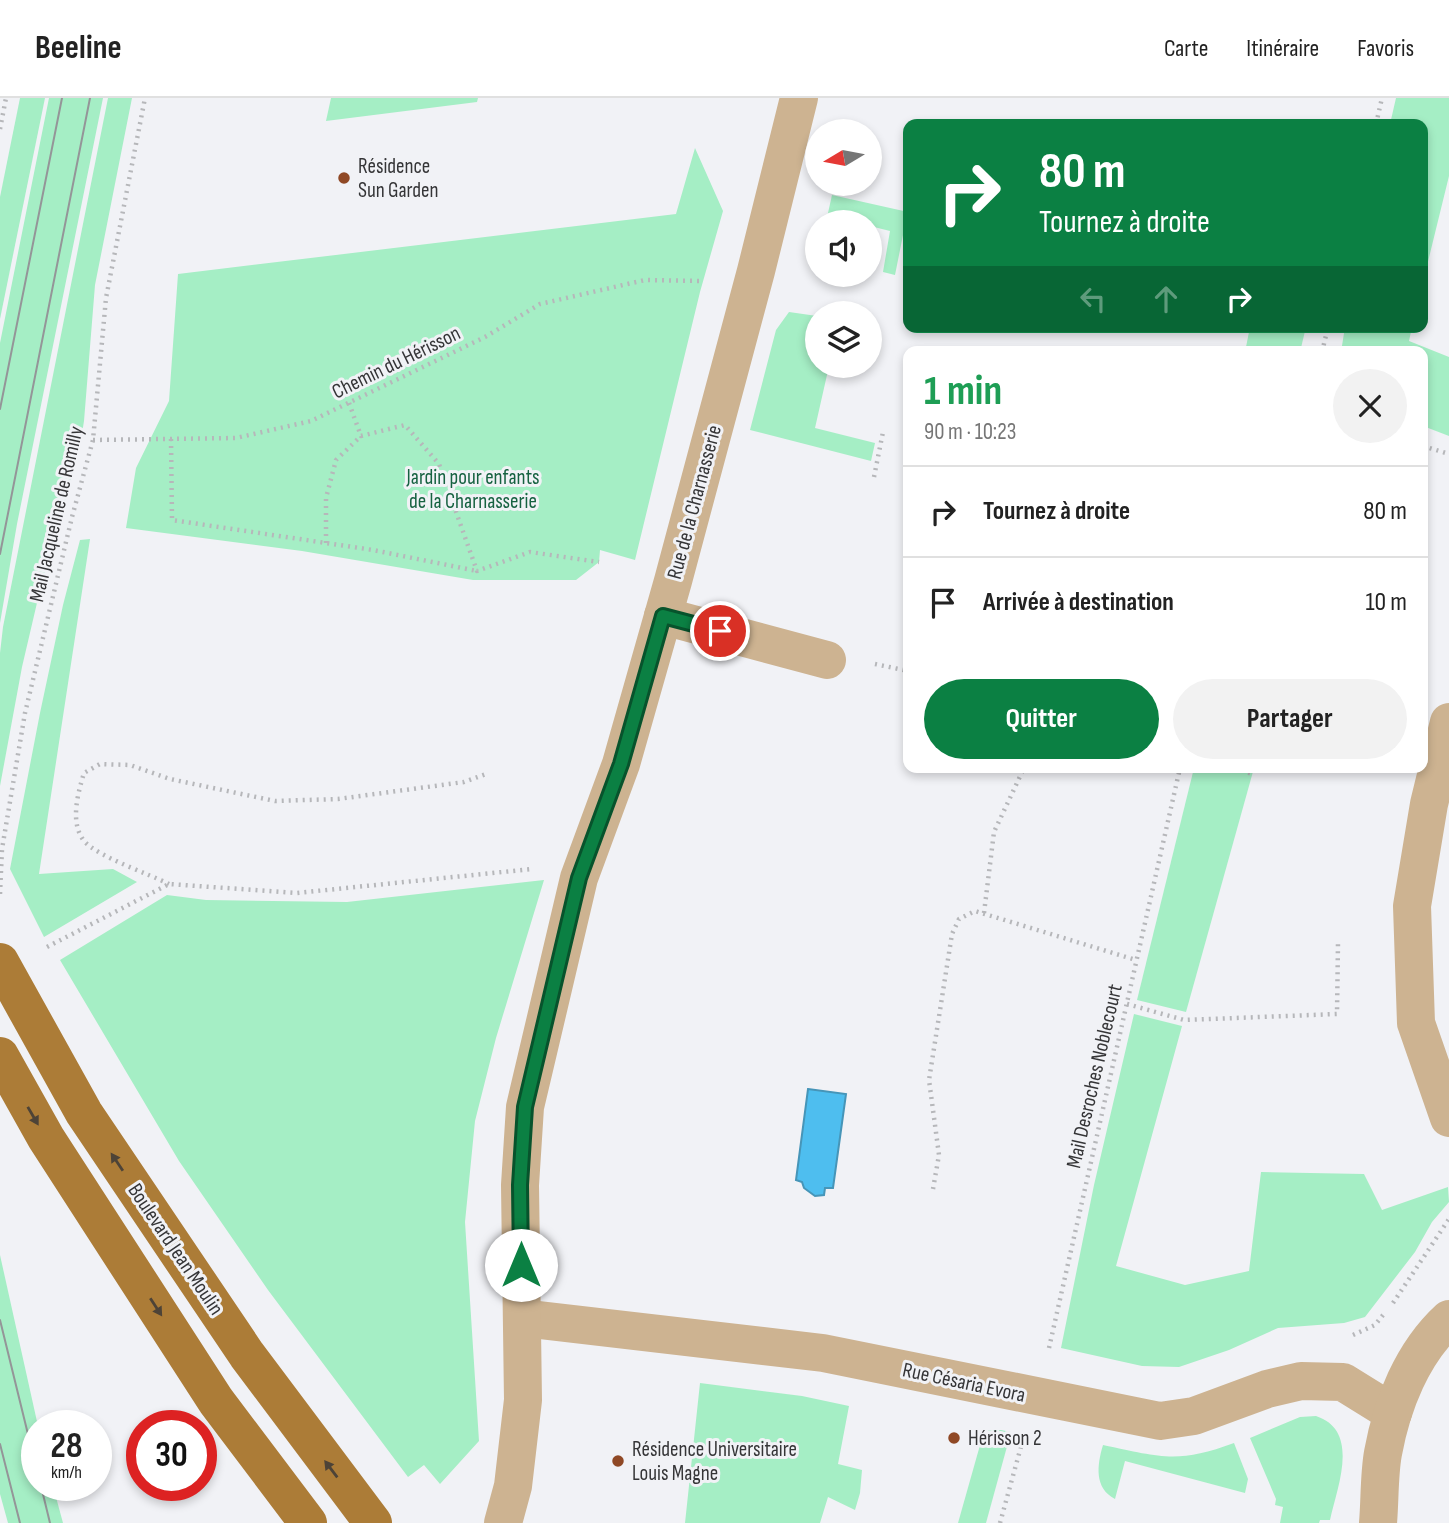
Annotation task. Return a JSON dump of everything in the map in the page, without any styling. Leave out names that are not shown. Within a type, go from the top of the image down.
[{"type":"main road","name":"Boulevard Jean Moulin","points":[[0,962],[84,1113],[247,1355],[373,1523]]},
{"type":"main road","points":[[0,1056],[34,1119],[216,1401],[309,1523]]},
{"type":"street","name":"Rue de la Charnasserie","points":[[503,1523],[513,1486],[523,1400],[520,1185],[525,1107],[579,878],[621,764],[663,616],[756,271],[799,98]]},
{"type":"street","points":[[663,616],[827,660]]},
{"type":"street","points":[[1449,722],[1429,804],[1412,906],[1416,1023],[1449,1118]]},
{"type":"street","name":"Rue Césaria Evora","points":[[522,1318],[823,1353],[1160,1421],[1194,1416],[1268,1389],[1301,1381],[1343,1382],[1393,1413]]},
{"type":"street","points":[[1378,1523],[1383,1454],[1393,1413],[1406,1378],[1427,1342],[1449,1319]]},
{"type":"path","points":[[0,129],[6,98]]},
{"type":"path","name":"Mail Jacqueline de Romilly","points":[[0,894],[2,849],[25,713],[93,440],[106,298],[145,98]]},
{"type":"path","points":[[1377,119],[1382,98]]},
{"type":"path","name":"Chemin du Hérisson","points":[[93,440],[236,438],[311,421],[485,337],[540,304],[645,280],[705,281]]},
{"type":"path","points":[[349,403],[361,436]]},
{"type":"path","points":[[326,543],[326,498],[337,460],[361,436],[405,425],[439,464],[477,570]]},
{"type":"path","points":[[874,477],[883,432]]},
{"type":"path","points":[[171,439],[172,520],[326,543],[477,570],[530,552],[599,562]]},
{"type":"path","points":[[1428,449],[1449,454]]},
{"type":"path","points":[[486,774],[464,782],[351,797],[275,801],[170,779],[130,765],[100,764],[84,773],[76,802],[78,825],[85,841],[107,855],[169,884],[297,893],[533,868]]},
{"type":"path","points":[[984,914],[994,832],[1022,773]]},
{"type":"path","name":"Mail Desroches Noblecourt","points":[[1048,1353],[1179,773]]},
{"type":"path","points":[[39,951],[169,884]]},
{"type":"path","points":[[933,1189],[939,1155],[929,1080],[952,934],[959,919],[975,911],[1136,960]]},
{"type":"path","points":[[1127,1004],[1184,1020],[1337,1014],[1338,942]]},
{"type":"path","points":[[1344,1335],[1355,1334],[1375,1325],[1390,1308],[1449,1219]]},
{"type":"path","points":[[1000,1523],[1025,1434]]},
{"type":"green space","points":[[20,98],[45,98],[0,319],[0,197]]},
{"type":"green space","points":[[49,98],[103,98],[17,524],[0,623],[0,343]]},
{"type":"green space","points":[[108,98],[132,98],[95,285],[84,421],[79,452],[40,590],[22,667],[0,786],[0,653],[3,627]]},
{"type":"green space","points":[[331,98],[478,98],[477,102],[326,121]]},
{"type":"green space","points":[[1396,98],[1449,98],[1449,176],[1428,262],[1428,119],[1391,119]]},
{"type":"green space","name":"Jardin pour enfants de la Charnasserie","points":[[695,148],[723,211],[700,292],[635,560],[600,550],[599,562],[576,580],[473,580],[302,551],[126,528],[136,468],[169,401],[178,274],[676,214]]},
{"type":"green space","points":[[832,196],[903,211],[903,235],[895,275],[883,272],[890,231],[882,229],[882,210],[829,210]]},
{"type":"green space","points":[[789,312],[805,314],[805,378],[826,378],[815,428],[875,443],[871,461],[750,430],[776,330]]},
{"type":"green space","points":[[1249,333],[1305,333],[1301,346],[1246,346]]},
{"type":"green space","points":[[1344,333],[1411,333],[1409,341],[1422,346],[1342,346]]},
{"type":"green space","points":[[1428,349],[1449,357],[1449,436],[1428,428]]},
{"type":"green space","points":[[90,539],[39,874],[113,869],[137,882],[44,937],[10,869],[63,605],[80,540]]},
{"type":"green space","points":[[1193,773],[1253,773],[1186,1012],[1137,1000]]},
{"type":"green space","points":[[544,880],[496,1038],[475,1121],[465,1222],[479,1441],[440,1484],[424,1465],[408,1477],[268,1290],[179,1161],[60,960],[167,895],[206,900],[347,902]]},
{"type":"green space","points":[[1134,1014],[1182,1026],[1116,1266],[1185,1285],[1249,1271],[1261,1172],[1364,1174],[1382,1210],[1448,1187],[1449,1202],[1365,1317],[1344,1323],[1278,1328],[1229,1350],[1179,1367],[1142,1366],[1061,1348],[1094,1185]]},
{"type":"green space","points":[[0,1255],[34,1410],[21,1410],[21,1501],[57,1501],[63,1523],[8,1523],[0,1494]]},
{"type":"green space","points":[[700,1383],[802,1396],[849,1406],[838,1464],[862,1470],[855,1510],[828,1497],[820,1523],[685,1523]]},
{"type":"green space","points":[[1316,1416],[1330,1423],[1338,1434],[1342,1447],[1341,1477],[1330,1520],[1320,1520],[1319,1523],[1280,1523],[1283,1507],[1275,1505],[1276,1499],[1250,1438],[1300,1417]]},
{"type":"green space","points":[[984,1431],[1011,1432],[986,1523],[958,1523]]},
{"type":"green space","points":[[1234,1443],[1248,1479],[1245,1493],[1125,1461],[1115,1499],[1103,1489],[1100,1482],[1099,1460],[1103,1445],[1140,1453],[1183,1456]]},
{"type":"water","points":[[808,1089],[846,1094],[833,1188],[825,1188],[824,1195],[815,1196],[804,1188],[802,1182],[796,1180]]},
{"type":"tram line","points":[[0,409],[62,98]]},
{"type":"tram line","points":[[0,554],[90,98]]},
{"type":"tram line","points":[[0,1320],[22,1410]]},
{"type":"tram line","points":[[0,1444],[20,1523]]},
{"type":"tram line","points":[[45,1501],[50,1523]]},
{"type":"place","name":"Résidence Sun Garden","points":[[344,178]]},
{"type":"place","name":"Hérisson 2","points":[[954,1438]]},
{"type":"place","name":"Résidence Universitaire Louis Magne","points":[[618,1461]]},
{"type":"route","points":[[521,1265],[520,1185],[525,1107],[579,878],[621,764],[663,616],[720,631]]}]
